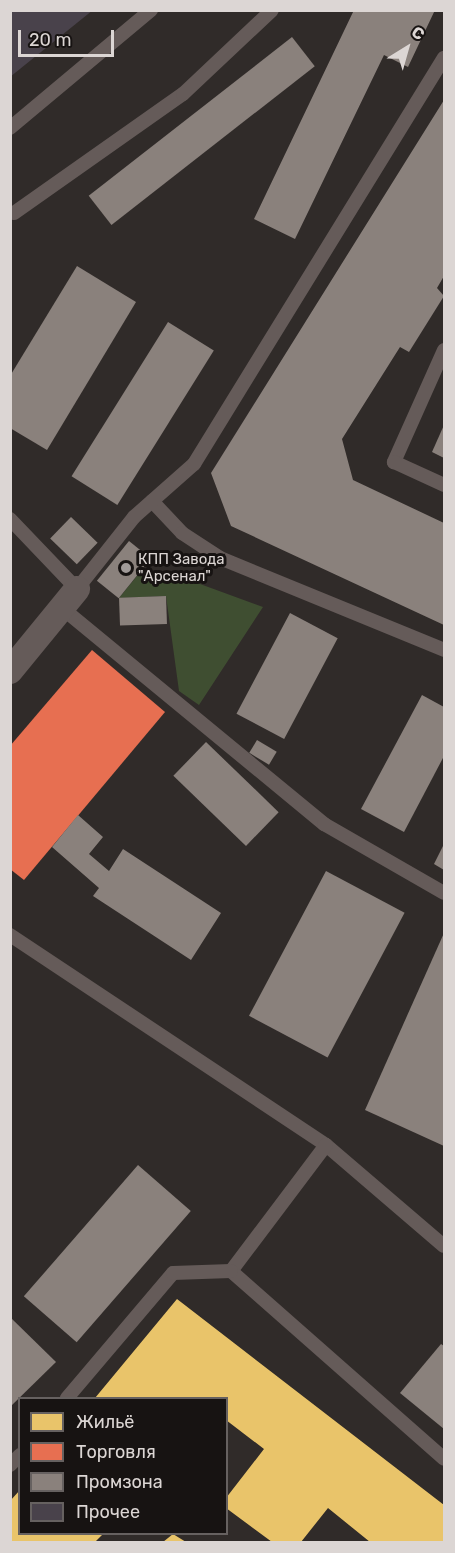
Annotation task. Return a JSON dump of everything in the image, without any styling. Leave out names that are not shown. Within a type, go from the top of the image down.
[{"type":"street","points":[[10,671],[69,598]]},
{"type":"lane","points":[[10,128],[151,10]]},
{"type":"lane","points":[[12,213],[183,94],[272,10]]},
{"type":"lane","points":[[69,598],[152,501],[194,464],[444,58]]},
{"type":"lane","points":[[444,350],[394,462],[444,485]]},
{"type":"lane","points":[[152,501],[182,533],[220,558],[444,650]]},
{"type":"lane","points":[[10,519],[69,598],[324,824],[444,893]]},
{"type":"lane","points":[[10,935],[326,1145],[444,1246]]},
{"type":"lane","points":[[231,1271],[326,1145]]},
{"type":"lane","points":[[68,1397],[173,1273],[231,1271],[444,1459]]},
{"type":"green space","points":[[137,576],[181,577],[263,607],[199,705],[179,691],[166,596],[119,598]]},
{"type":"building: Жильё","points":[[177,1299],[444,1505],[444,1542],[370,1542],[328,1508],[301,1542],[272,1542],[228,1509],[228,1495],[264,1449],[228,1422],[228,1397],[96,1397]]},
{"type":"building: Жильё","points":[[18,1492],[18,1535],[102,1535],[95,1542],[10,1542],[10,1501]]},
{"type":"building: Жильё","points":[[175,1535],[186,1542],[163,1542]]},
{"type":"building: Торговля","points":[[92,650],[165,712],[24,880],[10,869],[10,746]]},
{"type":"building: Промзона","points":[[354,10],[435,10],[408,67],[384,55],[295,239],[254,219]]},
{"type":"building: Промзона","points":[[292,37],[315,66],[111,225],[89,196]]},
{"type":"building: Промзона","points":[[444,100],[444,276],[437,288],[444,296],[409,352],[400,347],[342,439],[353,480],[444,523],[444,625],[231,526],[211,473]]},
{"type":"building: Промзона","points":[[77,266],[136,302],[47,450],[10,428],[10,376]]},
{"type":"building: Промзона","points":[[168,322],[214,351],[117,505],[72,476]]},
{"type":"building: Промзона","points":[[444,425],[444,458],[432,452]]},
{"type":"building: Промзона","points":[[71,517],[98,543],[77,564],[50,539]]},
{"type":"building: Промзона","name":"КПП Завода \"Арсенал\"","points":[[129,541],[151,559],[119,598],[97,581]]},
{"type":"building: Промзона","points":[[166,596],[167,624],[120,626],[119,598]]},
{"type":"building: Промзона","points":[[290,613],[338,638],[284,739],[236,714]]},
{"type":"building: Промзона","points":[[422,695],[444,707],[444,756],[404,832],[361,809]]},
{"type":"building: Промзона","points":[[257,740],[277,752],[269,765],[249,753]]},
{"type":"building: Промзона","points":[[206,742],[279,812],[246,846],[173,776]]},
{"type":"building: Промзона","points":[[78,815],[103,837],[89,854],[109,871],[123,849],[221,913],[191,960],[93,896],[99,888],[52,847]]},
{"type":"building: Промзона","points":[[444,844],[444,870],[434,864]]},
{"type":"building: Промзона","points":[[326,871],[405,913],[328,1058],[249,1016]]},
{"type":"building: Промзона","points":[[444,933],[444,1146],[365,1110]]},
{"type":"building: Промзона","points":[[138,1165],[191,1211],[77,1342],[24,1296]]},
{"type":"building: Промзона","points":[[10,1317],[56,1362],[10,1407]]},
{"type":"building: Промзона","points":[[441,1344],[444,1346],[444,1429],[400,1393]]},
{"type":"building: Прочее","points":[[10,10],[93,10],[10,77]]},
{"type":"place","name":"КПП Завода \"Арсенал\"","points":[[126,568]]}]
